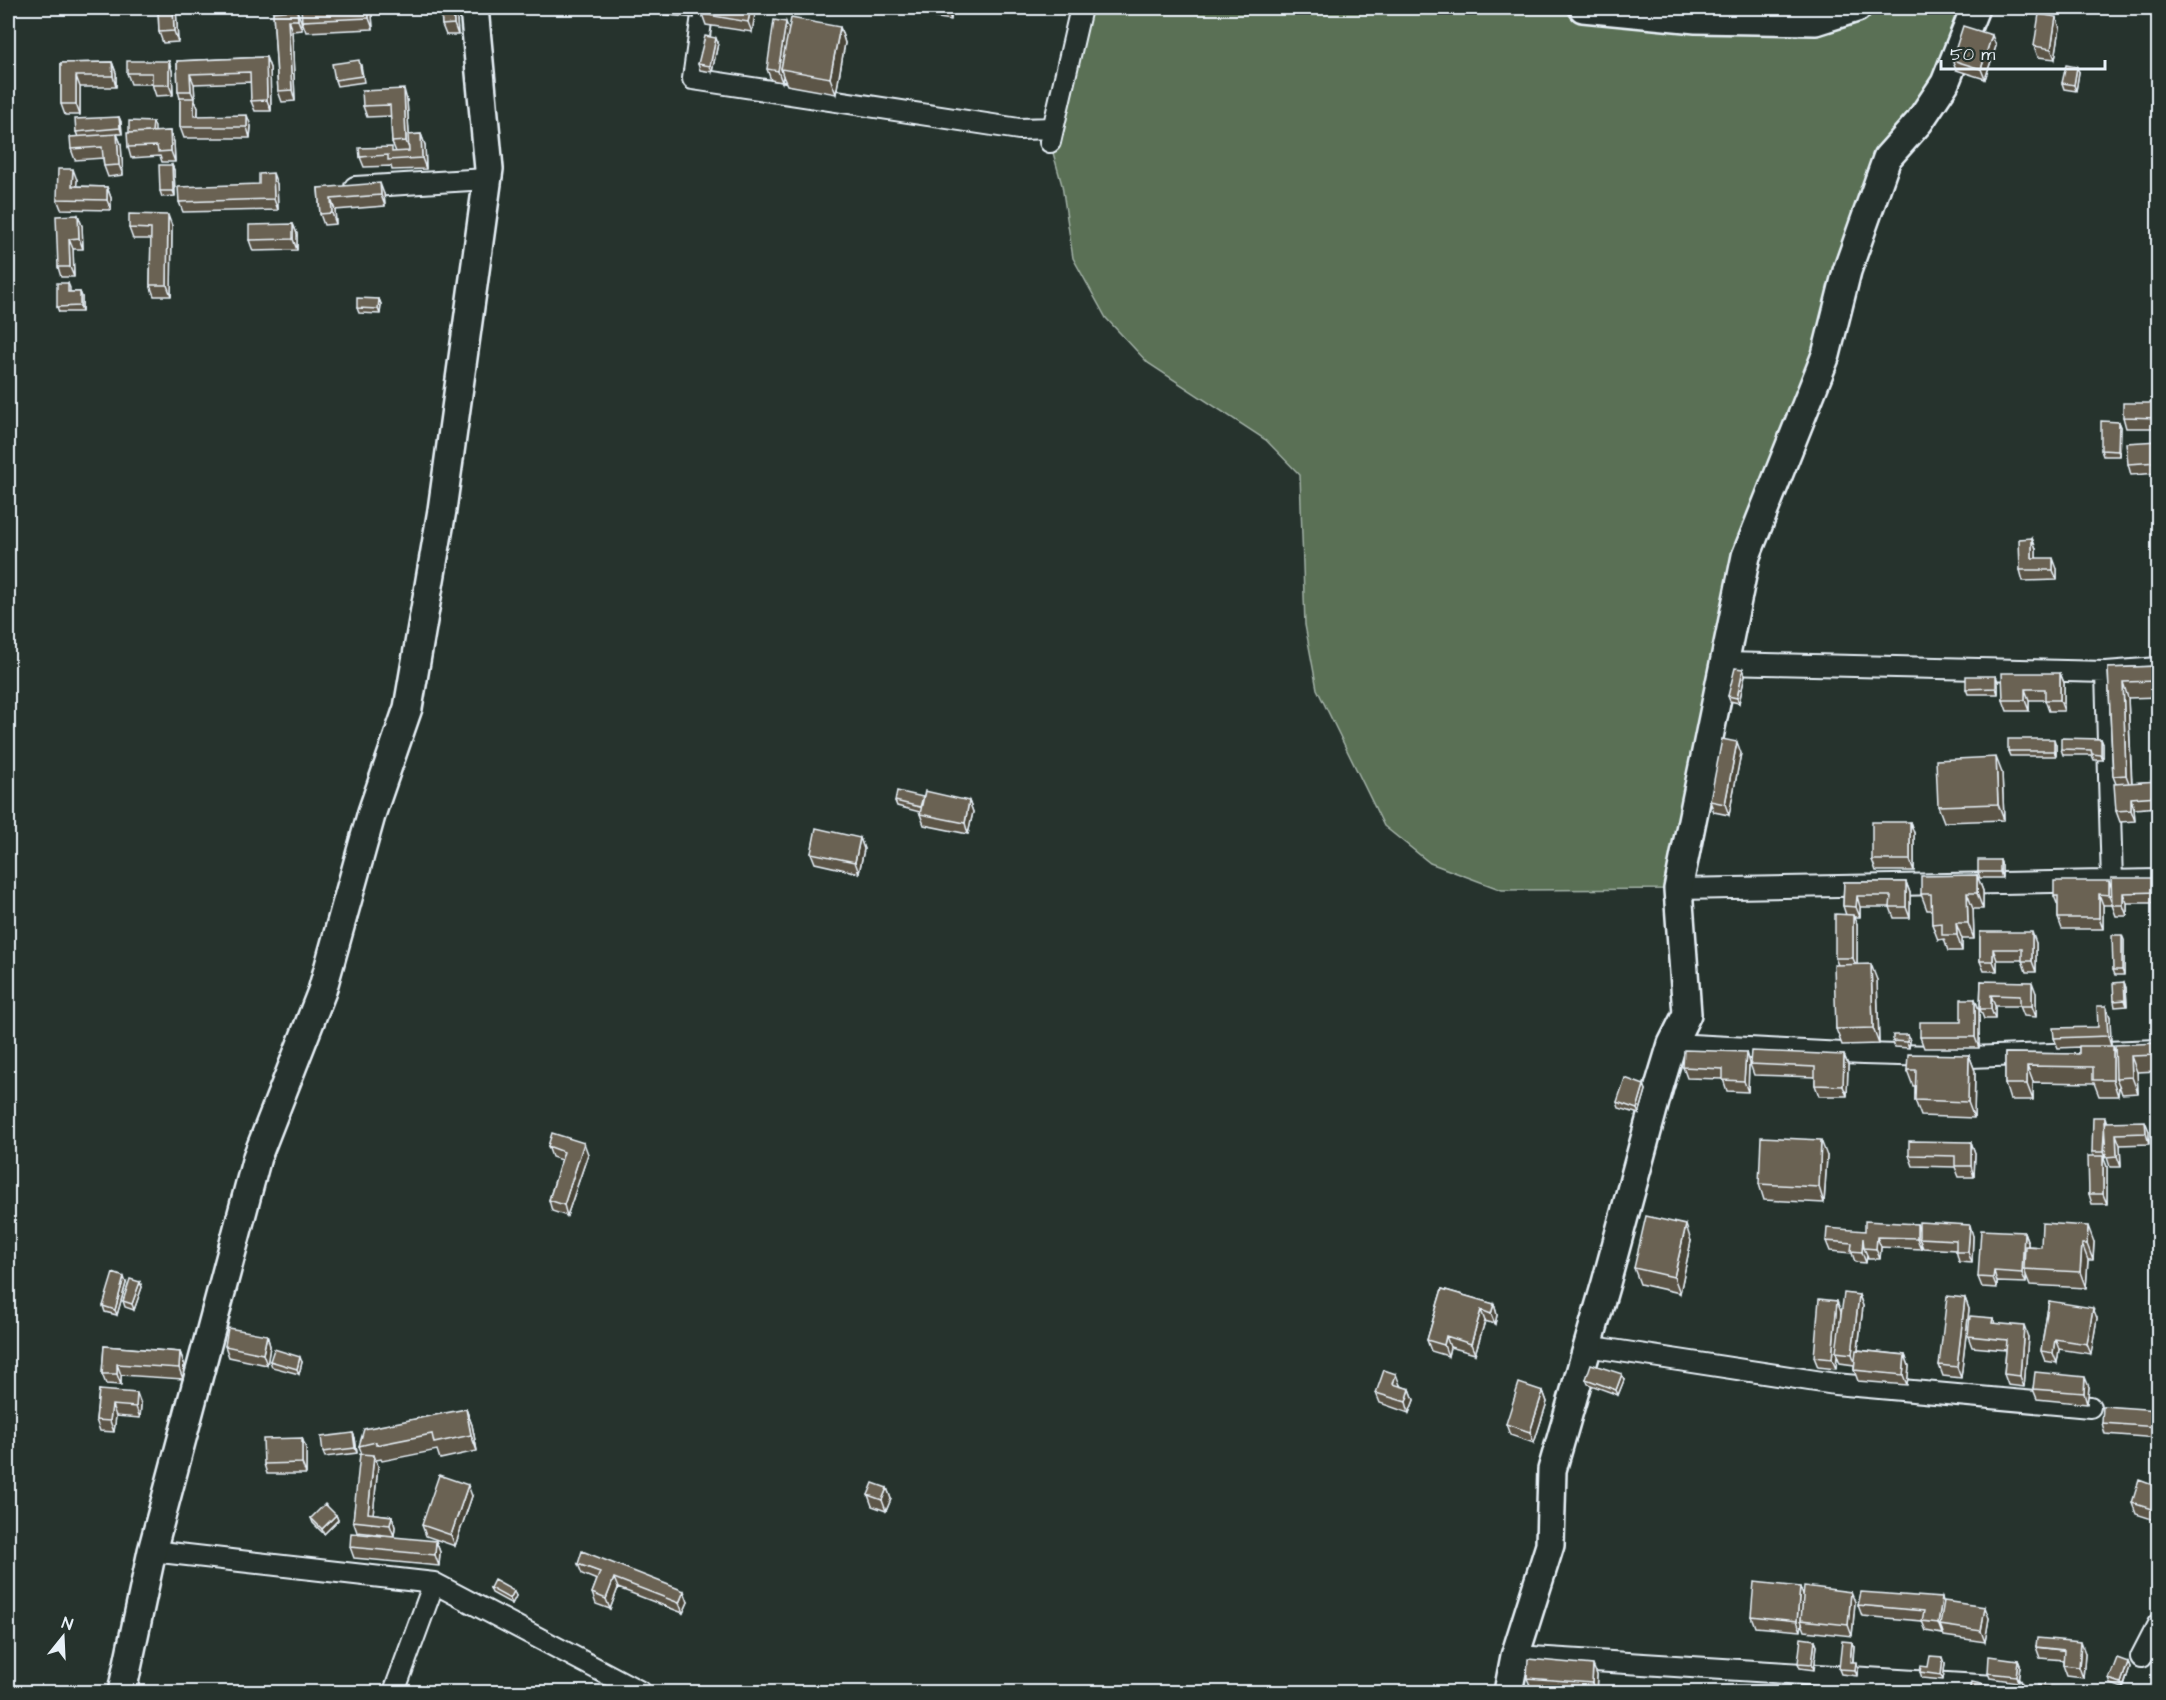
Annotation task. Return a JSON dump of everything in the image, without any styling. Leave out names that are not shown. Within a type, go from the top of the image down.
[{"type":"street","points":[[122,1692],[152,1551],[257,1157],[322,991],[372,812],[408,708],[442,510],[487,179],[474,8]]},
{"type":"street","points":[[703,8],[693,78],[1051,135],[1081,8]]},
{"type":"street","points":[[1583,8],[1695,19],[1816,21],[1857,8]]},
{"type":"street","points":[[1508,1692],[1515,1656],[1550,1545],[1552,1470],[1672,1044],[1687,1014],[1678,889],[1746,556],[1826,355],[1847,271],[1887,158],[1919,122],[1945,82],[1975,8]]},
{"type":"street","points":[[338,188],[487,179]]},
{"type":"street","points":[[1724,663],[2106,672],[2158,668]]},
{"type":"street","points":[[2106,672],[2112,882]]},
{"type":"street","points":[[1678,889],[2158,880]]},
{"type":"street","points":[[1672,1044],[1970,1057],[2158,1050]]},
{"type":"street","points":[[1587,1346],[1835,1384],[2090,1407]]},
{"type":"street","points":[[152,1551],[434,1583],[641,1692]]},
{"type":"street","points":[[394,1692],[434,1583]]},
{"type":"street","points":[[2140,1657],[2158,1624]]},
{"type":"street","points":[[1515,1656],[2011,1687]]},
{"type":"green space","points":[[1081,8],[1975,8],[1887,158],[1776,478],[1678,889],[1502,890],[1430,863],[1384,826],[1317,689],[1305,625],[1300,475],[1266,440],[1148,363],[1106,318],[1073,258],[1062,185],[1050,142]]},
{"type":"building","points":[[158,8],[173,8],[174,31],[159,32]]},
{"type":"building","points":[[301,8],[368,8],[369,18],[302,21]]},
{"type":"building","points":[[441,8],[453,8],[454,24],[442,25]]},
{"type":"building","points":[[704,8],[751,8],[748,22],[702,14]]},
{"type":"building","points":[[297,10],[298,20],[288,20],[292,90],[278,91],[273,12]]},
{"type":"building","points":[[2039,14],[2056,17],[2051,49],[2034,46]]},
{"type":"building","points":[[791,18],[840,27],[830,78],[781,69]]},
{"type":"building","points":[[774,20],[786,22],[778,71],[767,69]]},
{"type":"building","points":[[1963,26],[1992,35],[1981,69],[1952,60]]},
{"type":"building","points":[[705,36],[716,38],[710,66],[698,64]]},
{"type":"building","points":[[266,57],[267,100],[251,101],[250,72],[190,74],[191,91],[178,91],[177,61]]},
{"type":"building","points":[[359,60],[362,76],[335,80],[332,64]]},
{"type":"building","points":[[127,61],[169,61],[169,85],[152,85],[152,73],[127,73]]},
{"type":"building","points":[[112,62],[113,76],[76,76],[76,104],[61,104],[61,63]]},
{"type":"building","points":[[2066,65],[2077,67],[2074,85],[2062,83]]},
{"type":"building","points":[[404,89],[406,141],[392,142],[390,105],[363,106],[362,91]]},
{"type":"building","points":[[180,98],[194,98],[194,116],[247,115],[247,127],[180,127]]},
{"type":"building","points":[[119,117],[120,128],[76,132],[75,119]]},
{"type":"building","points":[[129,121],[153,122],[152,132],[129,133]]},
{"type":"building","points":[[170,131],[171,151],[158,152],[157,146],[128,147],[127,133]]},
{"type":"building","points":[[117,134],[119,165],[104,166],[102,147],[71,149],[70,137]]},
{"type":"building","points":[[421,134],[422,158],[388,160],[388,155],[360,157],[359,148],[392,147],[392,152],[409,151],[408,135]]},
{"type":"building","points":[[159,165],[172,165],[173,191],[160,191]]},
{"type":"building","points":[[58,169],[73,169],[72,186],[107,187],[107,200],[57,199]]},
{"type":"building","points":[[273,173],[274,199],[179,202],[178,187],[259,184],[259,174]]},
{"type":"building","points":[[380,183],[381,195],[331,199],[332,213],[320,214],[318,188]]},
{"type":"building","points":[[129,214],[168,215],[167,285],[150,285],[151,229],[129,228]]},
{"type":"building","points":[[78,215],[79,238],[69,239],[70,267],[58,267],[56,216]]},
{"type":"building","points":[[293,224],[293,239],[249,240],[249,225]]},
{"type":"building","points":[[57,283],[68,283],[68,292],[80,292],[80,306],[57,307]]},
{"type":"building","points":[[357,298],[379,299],[378,309],[357,308]]},
{"type":"building","points":[[2123,403],[2158,403],[2158,418],[2123,417]]},
{"type":"building","points":[[2101,421],[2119,422],[2118,451],[2101,450]]},
{"type":"building","points":[[2158,441],[2158,462],[2128,464],[2126,443]]},
{"type":"building","points":[[2032,538],[2032,558],[2053,558],[2053,570],[2020,570],[2019,539]]},
{"type":"building","points":[[2158,666],[2158,681],[2123,682],[2126,775],[2113,776],[2108,668]]},
{"type":"building","points":[[1735,668],[1743,669],[1737,698],[1728,696]]},
{"type":"building","points":[[2002,673],[2060,673],[2060,700],[2045,700],[2045,689],[2025,689],[2025,700],[2003,700]]},
{"type":"building","points":[[1966,676],[1996,676],[1996,688],[1966,689]]},
{"type":"building","points":[[2061,738],[2101,739],[2101,755],[2092,754],[2091,750],[2061,749]]},
{"type":"building","points":[[1722,739],[1737,742],[1725,804],[1710,801]]},
{"type":"building","points":[[2008,739],[2054,739],[2054,751],[2008,751]]},
{"type":"building","points":[[1996,757],[1998,804],[1938,806],[1936,760]]},
{"type":"building","points":[[2158,781],[2158,796],[2131,798],[2131,810],[2116,811],[2114,784]]},
{"type":"building","points":[[897,791],[923,797],[920,807],[895,801]]},
{"type":"building","points":[[925,791],[969,801],[965,823],[920,814]]},
{"type":"building","points":[[1872,822],[1910,822],[1910,860],[1872,860]]},
{"type":"building","points":[[816,828],[860,838],[855,862],[811,853]]},
{"type":"building","points":[[1978,860],[2000,860],[2000,872],[1978,872]]},
{"type":"building","points":[[1977,875],[1977,893],[1967,893],[1968,923],[1956,923],[1957,935],[1942,935],[1942,923],[1932,924],[1931,894],[1921,894],[1921,876]]},
{"type":"building","points":[[2111,878],[2158,878],[2158,892],[2123,893],[2123,905],[2112,905]]},
{"type":"building","points":[[2054,881],[2109,881],[2109,895],[2099,894],[2099,918],[2058,918],[2058,896],[2054,896]]},
{"type":"building","points":[[1844,882],[1906,882],[1906,907],[1890,907],[1891,896],[1857,896],[1856,907],[1843,906]]},
{"type":"building","points":[[1835,914],[1853,915],[1853,958],[1835,958]]},
{"type":"building","points":[[1980,932],[2032,932],[2032,961],[2022,961],[2022,949],[1993,949],[1993,961],[1980,961]]},
{"type":"building","points":[[2112,935],[2122,935],[2122,970],[2113,970]]},
{"type":"building","points":[[1871,964],[1873,1028],[1836,1029],[1834,965]]},
{"type":"building","points":[[1981,981],[2032,982],[2032,1006],[2020,1006],[2020,996],[1991,995],[1991,1009],[1980,1009]]},
{"type":"building","points":[[2124,982],[2125,1000],[2114,1001],[2113,983]]},
{"type":"building","points":[[1961,999],[1975,999],[1975,1037],[1920,1037],[1920,1022],[1961,1022]]},
{"type":"building","points":[[2097,1006],[2106,1006],[2108,1036],[2054,1038],[2053,1028],[2098,1027]]},
{"type":"building","points":[[1893,1035],[1908,1035],[1907,1042],[1893,1041]]},
{"type":"building","points":[[2158,1043],[2158,1055],[2131,1056],[2132,1077],[2116,1078],[2115,1045]]},
{"type":"building","points":[[2079,1046],[2113,1046],[2113,1080],[2093,1080],[2093,1067],[2027,1066],[2027,1084],[2005,1084],[2005,1053],[2079,1054]]},
{"type":"building","points":[[1684,1050],[1746,1052],[1744,1081],[1723,1080],[1723,1069],[1683,1067]]},
{"type":"building","points":[[1751,1051],[1844,1055],[1843,1086],[1815,1085],[1815,1067],[1750,1064]]},
{"type":"building","points":[[1908,1054],[1969,1055],[1968,1102],[1915,1100],[1916,1070],[1907,1070]]},
{"type":"building","points":[[1625,1078],[1644,1085],[1637,1109],[1617,1102]]},
{"type":"building","points":[[2093,1117],[2105,1117],[2103,1152],[2092,1152]]},
{"type":"building","points":[[2145,1121],[2146,1133],[2116,1134],[2117,1156],[2106,1157],[2104,1122]]},
{"type":"building","points":[[552,1133],[584,1143],[564,1205],[549,1200],[564,1152],[548,1146]]},
{"type":"building","points":[[1761,1137],[1821,1140],[1819,1187],[1759,1184]]},
{"type":"building","points":[[1909,1141],[1971,1142],[1971,1166],[1955,1166],[1955,1156],[1909,1155]]},
{"type":"building","points":[[2088,1156],[2103,1156],[2103,1194],[2089,1194]]},
{"type":"building","points":[[1646,1216],[1686,1225],[1674,1277],[1634,1268]]},
{"type":"building","points":[[1865,1221],[1917,1224],[1917,1238],[1877,1237],[1876,1249],[1864,1248],[1863,1238],[1862,1252],[1851,1251],[1852,1243],[1826,1241],[1827,1228],[1865,1231]]},
{"type":"building","points":[[1919,1222],[1970,1225],[1968,1252],[1956,1252],[1956,1240],[1919,1238]]},
{"type":"building","points":[[2042,1223],[2088,1226],[2087,1244],[2082,1244],[2080,1272],[2024,1269],[2025,1246],[2041,1247]]},
{"type":"building","points":[[1981,1230],[2024,1232],[2022,1273],[1994,1271],[1993,1278],[1978,1277]]},
{"type":"building","points":[[113,1273],[124,1277],[115,1310],[103,1306]]},
{"type":"building","points":[[130,1279],[140,1282],[132,1304],[123,1301]]},
{"type":"building","points":[[1442,1289],[1494,1304],[1491,1314],[1481,1310],[1471,1344],[1446,1336],[1444,1345],[1427,1340]]},
{"type":"building","points":[[1844,1293],[1859,1295],[1852,1354],[1836,1352]]},
{"type":"building","points":[[1947,1296],[1965,1298],[1957,1367],[1939,1365]]},
{"type":"building","points":[[1819,1299],[1837,1301],[1832,1359],[1814,1357]]},
{"type":"building","points":[[2049,1301],[2093,1308],[2087,1344],[2055,1339],[2053,1353],[2041,1351]]},
{"type":"building","points":[[1970,1316],[1993,1318],[1992,1323],[2024,1326],[2020,1376],[2004,1374],[2007,1340],[1968,1336]]},
{"type":"building","points":[[228,1328],[267,1335],[263,1354],[225,1346]]},
{"type":"building","points":[[104,1346],[180,1352],[179,1368],[117,1364],[117,1374],[102,1374]]},
{"type":"building","points":[[274,1349],[300,1357],[297,1369],[270,1361]]},
{"type":"building","points":[[1856,1350],[1905,1355],[1903,1375],[1854,1370]]},
{"type":"building","points":[[1591,1364],[1622,1374],[1616,1390],[1586,1379]]},
{"type":"building","points":[[1384,1370],[1396,1374],[1393,1384],[1410,1389],[1406,1402],[1376,1393]]},
{"type":"building","points":[[2035,1372],[2085,1377],[2084,1393],[2033,1389]]},
{"type":"building","points":[[1519,1383],[1543,1391],[1530,1432],[1506,1424]]},
{"type":"building","points":[[99,1390],[137,1393],[136,1407],[112,1405],[110,1421],[96,1420]]},
{"type":"building","points":[[2103,1406],[2158,1410],[2158,1427],[2102,1423]]},
{"type":"building","points":[[466,1409],[471,1435],[434,1443],[432,1434],[359,1446],[364,1429]]},
{"type":"building","points":[[353,1433],[355,1448],[323,1452],[321,1437]]},
{"type":"building","points":[[302,1438],[302,1463],[264,1464],[263,1439]]},
{"type":"building","points":[[360,1454],[374,1455],[368,1513],[392,1516],[390,1525],[353,1521]]},
{"type":"building","points":[[439,1475],[468,1485],[451,1535],[422,1525]]},
{"type":"building","points":[[2139,1480],[2158,1487],[2158,1511],[2132,1503]]},
{"type":"building","points":[[873,1483],[887,1488],[882,1500],[868,1495]]},
{"type":"building","points":[[325,1504],[336,1515],[322,1529],[311,1518]]},
{"type":"building","points":[[351,1533],[436,1541],[435,1555],[350,1547]]},
{"type":"building","points":[[582,1551],[684,1591],[679,1603],[614,1578],[606,1599],[592,1593],[600,1572],[578,1564]]},
{"type":"building","points":[[494,1580],[514,1591],[510,1599],[490,1588]]},
{"type":"building","points":[[1754,1582],[1800,1587],[1797,1621],[1751,1616]]},
{"type":"building","points":[[1804,1586],[1851,1592],[1848,1625],[1801,1620]]},
{"type":"building","points":[[1861,1592],[1942,1598],[1938,1623],[1922,1621],[1924,1611],[1858,1605]]},
{"type":"building","points":[[1944,1601],[1985,1607],[1981,1631],[1940,1625]]},
{"type":"building","points":[[1801,1638],[1815,1640],[1812,1664],[1798,1663]]},
{"type":"building","points":[[2037,1638],[2081,1642],[2079,1667],[2063,1665],[2064,1650],[2036,1647]]},
{"type":"building","points":[[1842,1641],[1852,1642],[1850,1662],[1856,1662],[1855,1670],[1839,1669]]},
{"type":"building","points":[[1930,1656],[1943,1657],[1941,1675],[1920,1672],[1921,1666],[1928,1667]]},
{"type":"building","points":[[1989,1656],[2018,1660],[2016,1676],[1988,1673]]},
{"type":"building","points":[[2117,1658],[2128,1662],[2121,1683],[2109,1679]]},
{"type":"building","points":[[1528,1659],[1593,1665],[1592,1683],[1527,1678]]},
{"type":"building","points":[[1972,1682],[2012,1691],[2012,1692],[1970,1692]]},
{"type":"building","points":[[2037,1685],[2102,1692],[2037,1692]]}]
